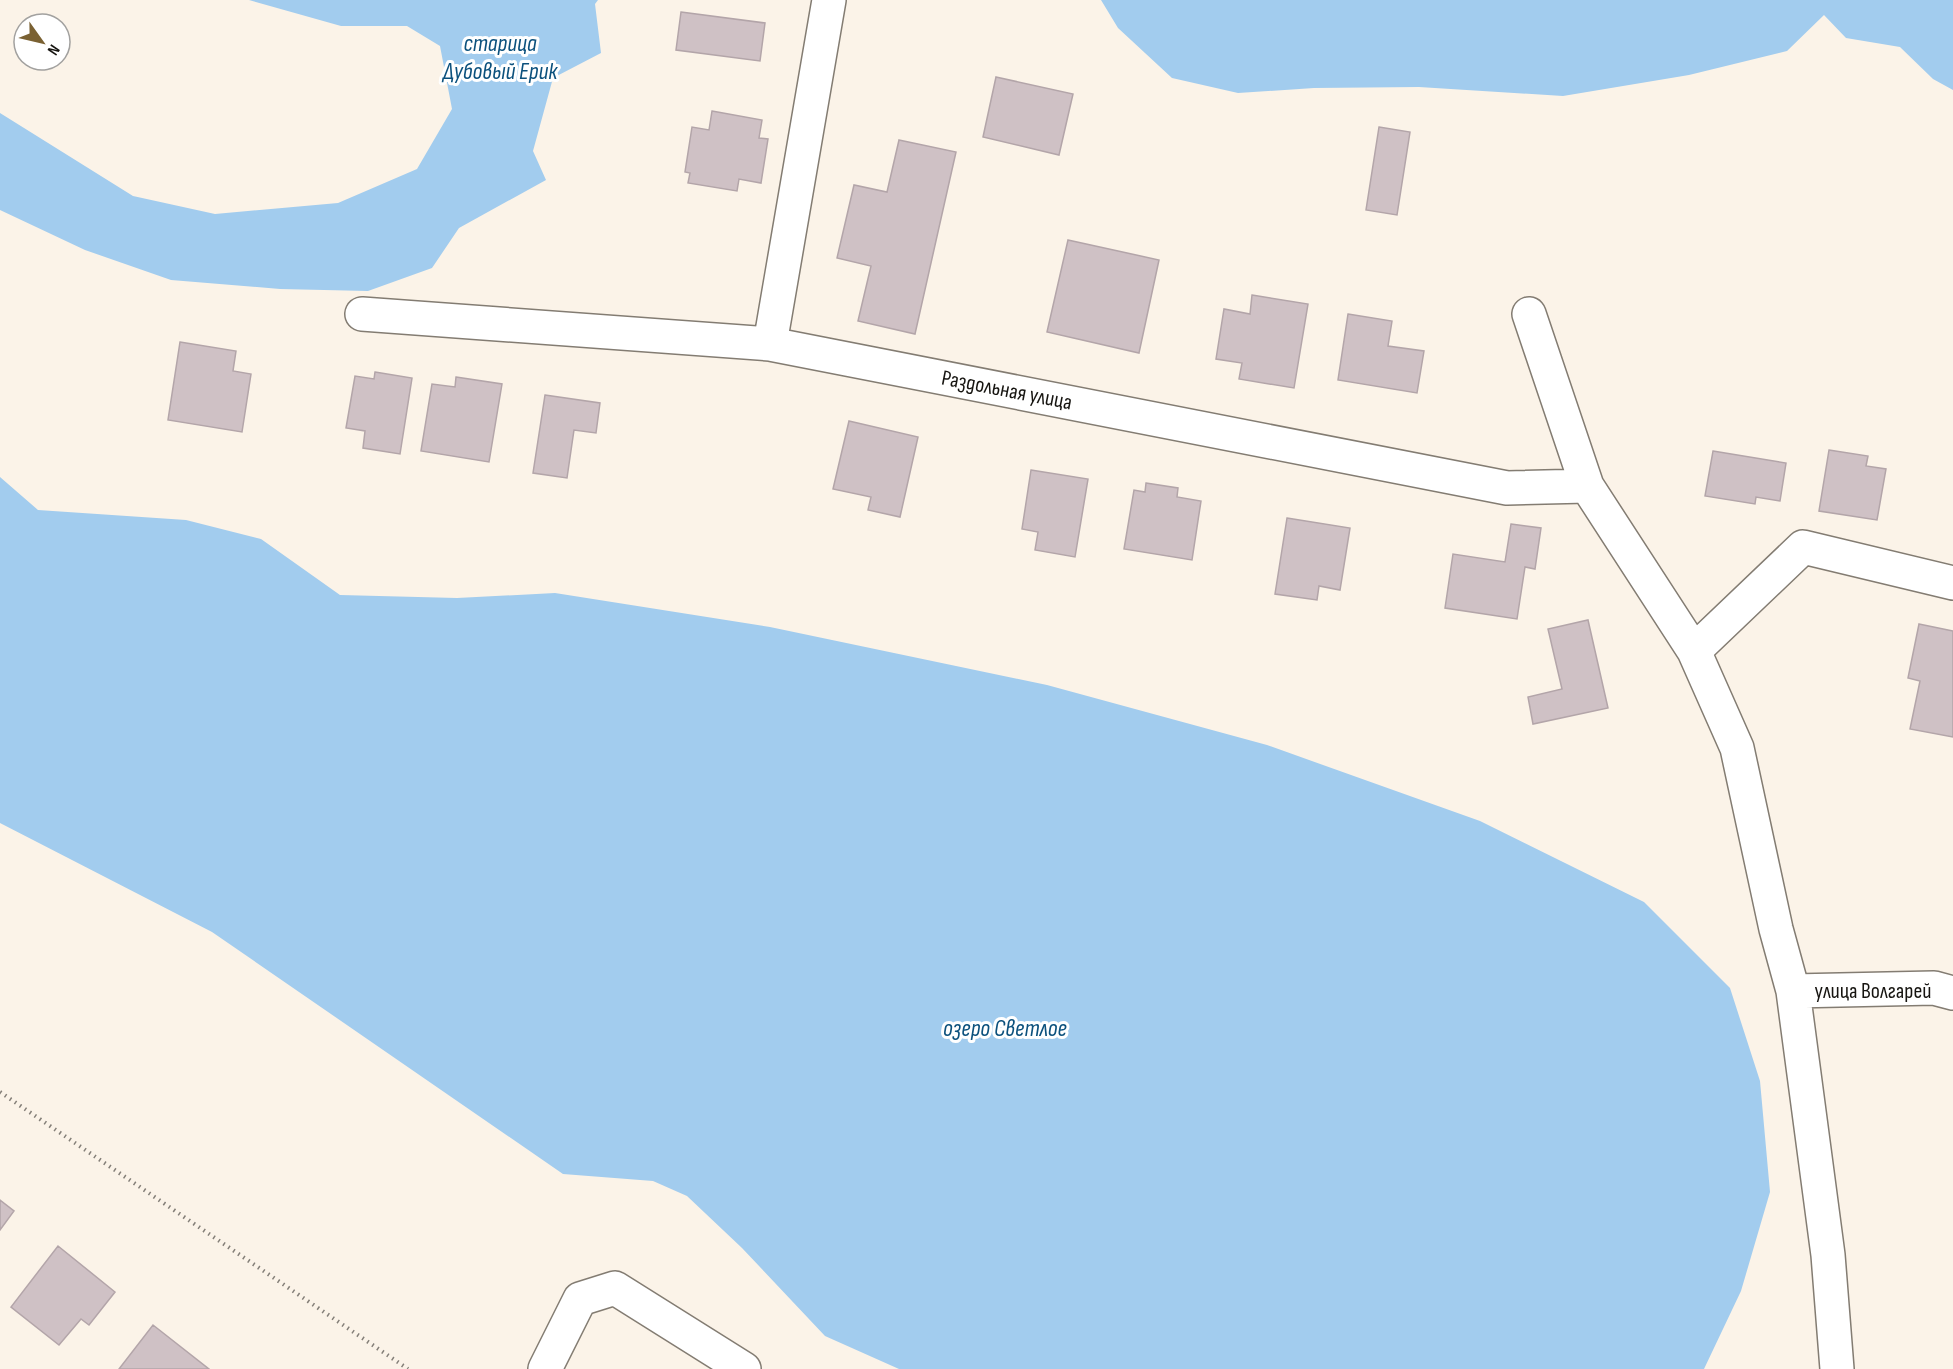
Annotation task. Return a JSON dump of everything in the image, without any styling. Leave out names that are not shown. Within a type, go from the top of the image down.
[{"type":"street","points":[[770,344],[829,0]]},
{"type":"street","name":"Раздольная улица","points":[[362,314],[770,344],[1507,488],[1587,486]]},
{"type":"street","points":[[1528,314],[1587,486],[1694,651],[1737,748],[1776,929],[1793,992],[1828,1255],[1837,1369]]},
{"type":"street","points":[[1694,651],[1803,547],[1953,583]]},
{"type":"street","name":"улица Волгарей","points":[[1793,992],[1934,988],[1953,993]]},
{"type":"street","points":[[545,1369],[580,1299],[615,1288],[744,1369]]},
{"type":"path","points":[[0,1092],[408,1369]]},
{"type":"water","name":"старица Дубовый Ерик","points":[[249,0],[598,0],[595,4],[601,53],[553,78],[533,151],[546,180],[459,228],[432,268],[368,291],[280,289],[171,280],[85,250],[0,210],[0,113],[133,196],[215,214],[338,203],[417,169],[452,109],[440,46],[407,26],[341,26]]},
{"type":"water","points":[[1101,0],[1953,0],[1953,90],[1933,79],[1900,47],[1846,38],[1824,15],[1787,51],[1689,75],[1563,96],[1419,87],[1314,88],[1238,93],[1172,78],[1118,28]]},
{"type":"water","name":"озеро Светлое","points":[[0,477],[38,510],[186,520],[261,539],[340,595],[457,598],[555,593],[770,627],[1047,685],[1267,745],[1480,821],[1644,902],[1730,988],[1760,1081],[1770,1192],[1741,1291],[1704,1369],[899,1369],[825,1336],[742,1248],[687,1196],[653,1181],[563,1174],[212,932],[0,823]]},
{"type":"building","points":[[681,12],[765,23],[760,61],[676,50]]},
{"type":"building","points":[[996,77],[1073,94],[1059,155],[983,137]]},
{"type":"building","points":[[712,111],[762,120],[759,138],[768,139],[761,183],[739,179],[737,191],[688,183],[690,173],[685,172],[692,127],[709,130]]},
{"type":"building","points":[[1379,127],[1410,132],[1397,215],[1366,210]]},
{"type":"building","points":[[899,140],[956,152],[915,334],[858,321],[871,266],[837,258],[854,185],[887,192]]},
{"type":"building","points":[[1068,240],[1159,260],[1139,353],[1047,332]]},
{"type":"building","points":[[1252,295],[1308,304],[1294,388],[1239,379],[1242,363],[1216,359],[1224,309],[1250,314]]},
{"type":"building","points":[[1348,314],[1392,321],[1388,346],[1424,351],[1417,393],[1338,380]]},
{"type":"building","points":[[180,342],[236,351],[233,371],[251,374],[242,432],[168,420]]},
{"type":"building","points":[[375,372],[412,378],[400,454],[363,448],[365,431],[346,428],[355,376],[374,379]]},
{"type":"building","points":[[456,377],[502,384],[489,462],[421,451],[432,384],[455,387]]},
{"type":"building","points":[[545,395],[600,403],[596,433],[574,430],[567,478],[533,473]]},
{"type":"building","points":[[849,421],[918,437],[900,517],[868,510],[871,497],[833,489]]},
{"type":"building","points":[[1829,450],[1868,456],[1866,466],[1886,469],[1877,520],[1819,511]]},
{"type":"building","points":[[1713,451],[1786,463],[1780,501],[1756,497],[1755,504],[1705,496]]},
{"type":"building","points":[[1031,470],[1088,479],[1075,557],[1035,550],[1038,532],[1022,529]]},
{"type":"building","points":[[1146,483],[1178,488],[1177,497],[1201,501],[1192,560],[1124,549],[1134,490],[1145,492]]},
{"type":"building","points":[[1287,518],[1350,528],[1340,590],[1319,586],[1317,600],[1275,594]]},
{"type":"building","points":[[1511,524],[1541,528],[1535,569],[1525,567],[1517,619],[1445,608],[1453,554],[1505,562]]},
{"type":"building","points":[[1588,620],[1608,708],[1533,724],[1528,697],[1562,689],[1548,629]]},
{"type":"building","points":[[1919,624],[1953,631],[1953,737],[1910,729],[1920,681],[1908,678]]},
{"type":"building","points":[[0,1200],[14,1211],[0,1230]]},
{"type":"building","points":[[58,1246],[115,1292],[89,1325],[81,1319],[59,1345],[11,1307]]},
{"type":"building","points":[[153,1325],[209,1369],[119,1369]]}]
